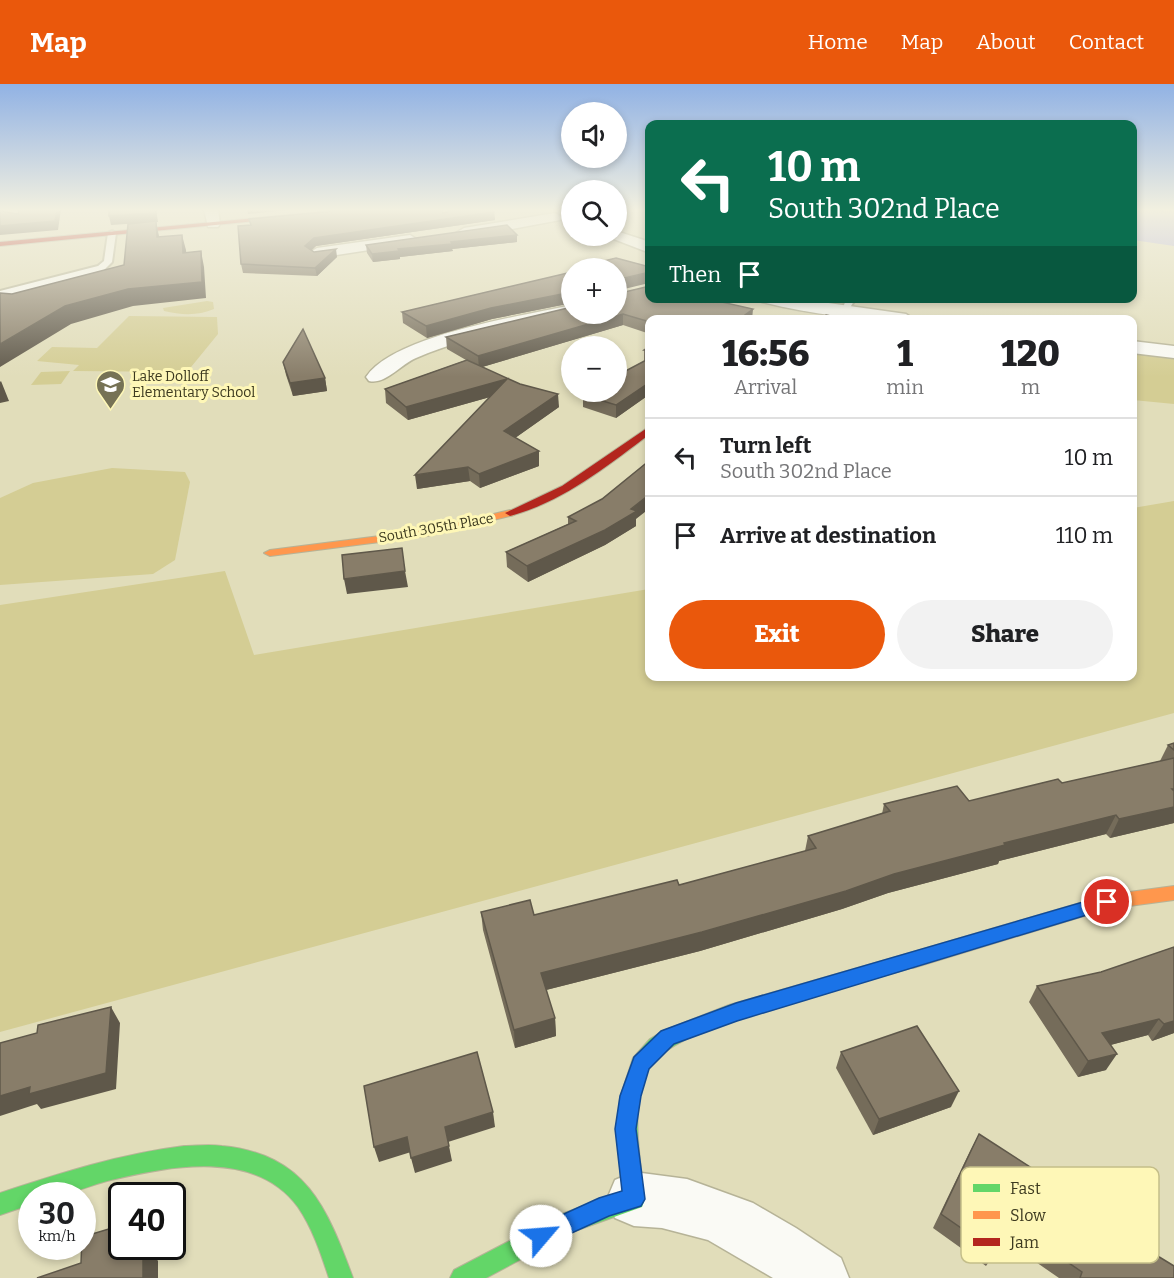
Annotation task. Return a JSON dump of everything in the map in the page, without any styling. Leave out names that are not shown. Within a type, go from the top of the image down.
[{"type":"street","points":[[789,303],[810,308],[847,305],[886,315]]},
{"type":"street","points":[[801,315],[810,308]]},
{"type":"street","points":[[376,377],[385,366],[411,352],[561,313]]},
{"type":"street","points":[[1137,348],[1174,352]]},
{"type":"street","name":"South 305th Place","points":[[270,553],[479,523],[520,511],[588,473],[645,433]]},
{"type":"street","points":[[634,1199],[626,1129],[630,1096],[641,1063],[668,1038],[736,1012],[1107,902],[1174,893]]},
{"type":"street","points":[[0,1204],[98,1173],[150,1161],[192,1156],[258,1162],[285,1178],[303,1197],[342,1278]]},
{"type":"street","points":[[462,1278],[574,1219],[607,1206],[634,1199],[681,1202],[720,1216],[772,1243],[821,1278]]},
{"type":"lane","points":[[0,294],[101,268],[105,265]]},
{"type":"shaded area","points":[[213,302],[214,309],[202,313],[177,313],[164,311],[163,308]]},
{"type":"shaded area","points":[[129,316],[217,317],[218,334],[187,372],[73,371],[79,365],[37,361],[52,347],[97,348]]},
{"type":"shaded area","points":[[1137,353],[1174,357],[1174,404],[1137,400]]},
{"type":"shaded area","points":[[70,371],[61,384],[31,385],[41,372]]},
{"type":"shaded area","points":[[112,468],[185,472],[190,482],[175,560],[153,574],[0,585],[0,498],[33,483]]},
{"type":"shaded area","points":[[1174,501],[1174,713],[0,1032],[0,605],[225,571],[254,655],[645,590],[645,681],[1137,681],[1137,507]]},
{"type":"building","points":[[124,265],[201,265],[202,282],[128,289],[65,306],[0,344],[0,293],[12,294]]},
{"type":"building","points":[[254,265],[319,265],[315,268]]},
{"type":"building","points":[[627,265],[645,266],[645,273],[627,277]]},
{"type":"building","points":[[561,275],[561,294],[491,308],[426,326],[402,312]]},
{"type":"building","points":[[645,287],[645,303],[726,303],[753,309],[745,315],[645,315],[645,321],[627,315],[627,291]]},
{"type":"building","points":[[561,310],[561,324],[588,324],[478,356],[446,337]]},
{"type":"building","points":[[303,329],[325,378],[290,383],[283,362]]},
{"type":"building","points":[[467,360],[520,384],[558,394],[504,431],[539,451],[479,474],[468,467],[415,475],[507,379],[406,407],[385,389]]},
{"type":"building","points":[[645,361],[645,385],[627,398],[627,370]]},
{"type":"building","points":[[645,464],[645,498],[631,509],[637,511],[605,530],[527,566],[506,552],[576,521],[568,517],[602,499]]},
{"type":"building","points":[[402,548],[405,571],[344,579],[342,555]]},
{"type":"building","points":[[1174,758],[1174,789],[1172,789],[1174,807],[1119,819],[1116,815],[1004,843],[1005,845],[894,874],[846,891],[702,932],[541,973],[555,1018],[514,1030],[481,912],[530,900],[534,915],[677,880],[679,885],[816,848],[808,836],[890,811],[884,804],[957,786],[969,801],[1058,779],[1062,783]]},
{"type":"building","points":[[1174,947],[1174,1021],[1164,1024],[1159,1019],[1102,1033],[1117,1054],[1088,1061],[1037,986],[1101,972]]},
{"type":"building","points":[[111,1007],[106,1073],[29,1094],[30,1087],[0,1096],[0,1043],[37,1033],[38,1025]]},
{"type":"building","points":[[917,1026],[959,1091],[879,1119],[841,1052]]},
{"type":"building","points":[[477,1052],[493,1112],[445,1127],[449,1146],[411,1158],[407,1137],[374,1147],[364,1086]]},
{"type":"building","points":[[979,1134],[1030,1167],[963,1167]]},
{"type":"building","points":[[961,1172],[961,1228],[941,1214]]},
{"type":"building","points":[[108,1229],[108,1260],[143,1260],[143,1278],[37,1278],[81,1263],[81,1260],[96,1260],[96,1233]]},
{"type":"building","points":[[1159,1257],[1174,1266],[1174,1278],[1080,1278],[1082,1272],[1069,1263],[1159,1263]]},
{"type":"traffic: fast","points":[[462,1278],[567,1223],[634,1199],[628,1131],[630,1098],[640,1065],[662,1042],[699,1025],[790,994],[913,960]]},
{"type":"traffic: fast","points":[[0,1204],[67,1182],[145,1162],[184,1156],[222,1156],[256,1163],[286,1179],[306,1199],[332,1251],[341,1278]]},
{"type":"traffic: slow","points":[[270,553],[427,533],[510,513]]},
{"type":"traffic: slow","points":[[913,960],[1107,902],[1174,893]]},
{"type":"traffic: jam","points":[[510,513],[566,488],[645,433]]},
{"type":"place","name":"Lake Dolloff Elementary School","points":[[111,410]]},
{"type":"route","points":[[541,1236],[574,1219],[607,1206],[634,1199],[626,1129],[630,1096],[641,1063],[652,1050],[668,1038],[736,1012],[1107,902]]}]
